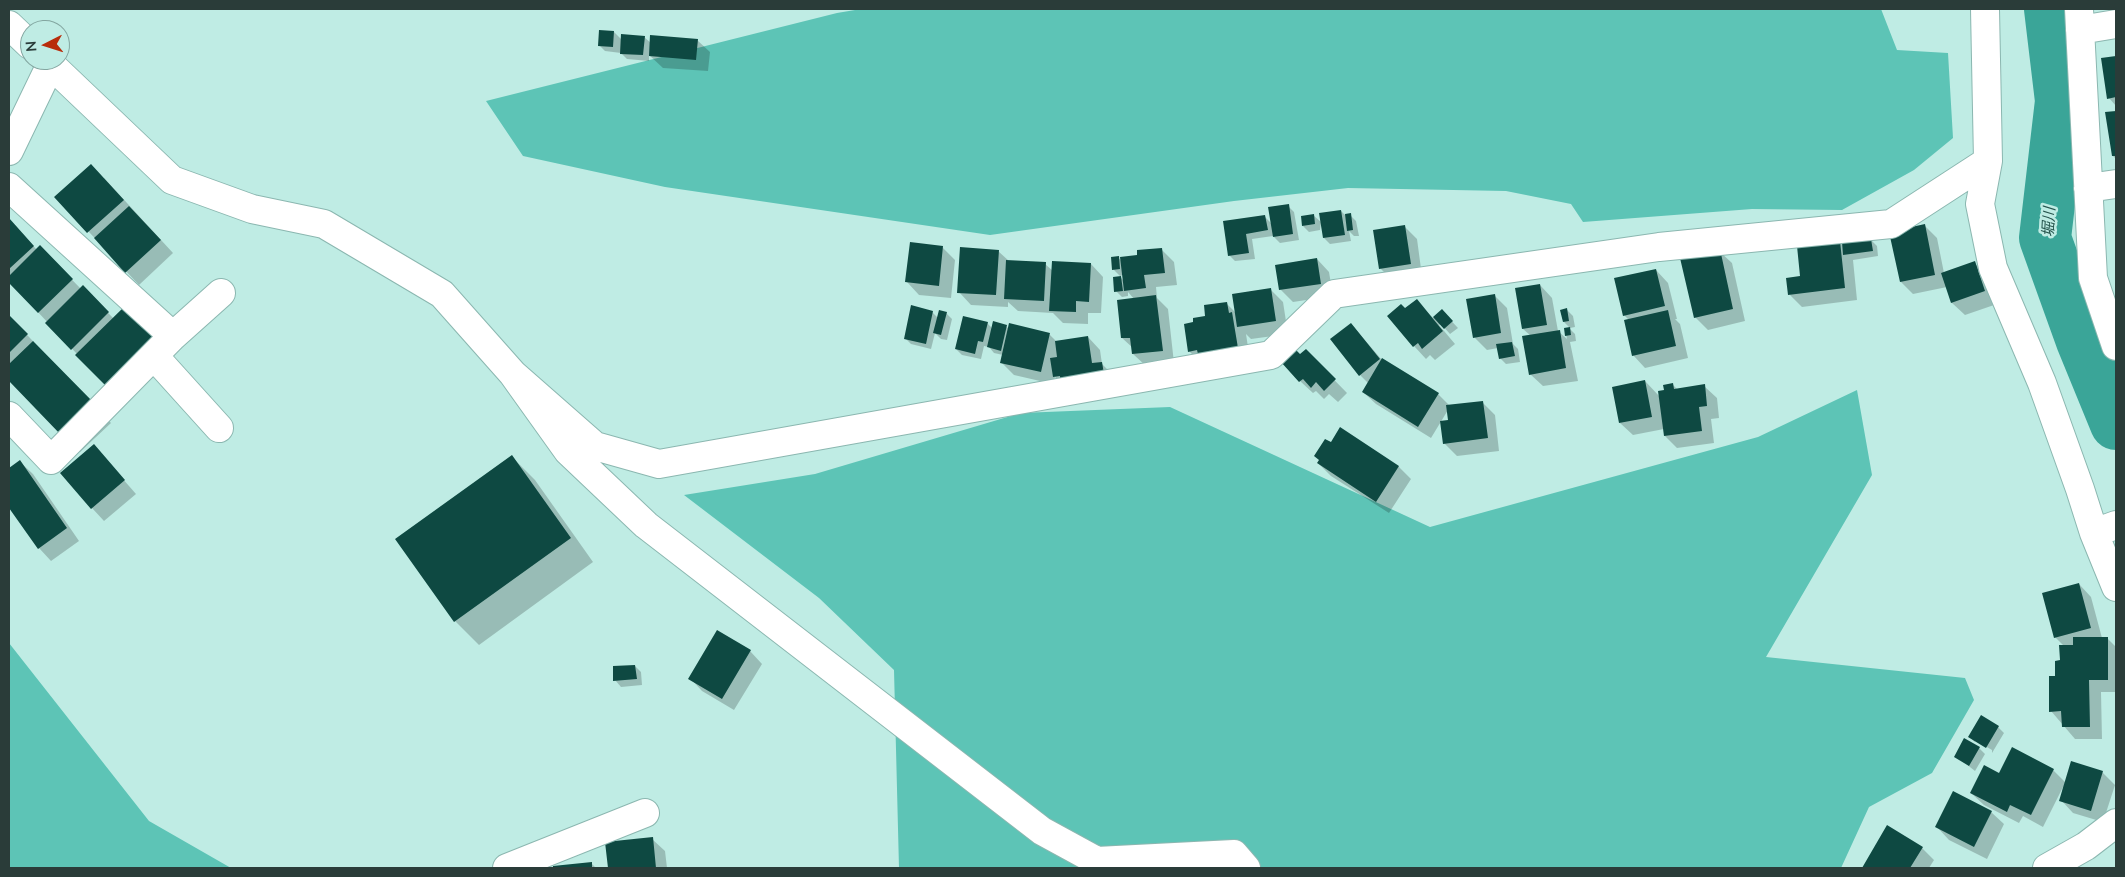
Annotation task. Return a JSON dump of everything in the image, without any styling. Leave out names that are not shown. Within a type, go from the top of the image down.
[{"type":"street","points":[[1985,9],[1988,161],[1980,204],[1992,268],[2042,382],[2080,490],[2105,529],[2116,587]]},
{"type":"street","points":[[2116,24],[2080,19],[2093,278],[2116,346]]},
{"type":"street","points":[[9,25],[20,35]]},
{"type":"street","points":[[9,151],[44,70]]},
{"type":"street","points":[[56,70],[172,180],[252,210],[324,224],[442,294],[513,374],[568,451],[646,525],[1042,831],[1097,861],[1234,854],[1246,868]]},
{"type":"street","points":[[513,374],[595,446],[660,464],[1271,355],[1334,294],[1659,247],[1891,224],[1988,161]]},
{"type":"street","points":[[2088,188],[2116,184]]},
{"type":"street","points":[[9,187],[173,336]]},
{"type":"street","points":[[9,416],[51,460],[173,336],[221,293]]},
{"type":"street","points":[[154,356],[219,428]]},
{"type":"street","points":[[507,868],[645,813]]},
{"type":"street","points":[[2047,868],[2086,846],[2116,823]]},
{"type":"green space","points":[[861,9],[1881,9],[1897,50],[1948,53],[1953,138],[1914,170],[1842,210],[1752,209],[1583,222],[1571,204],[1506,191],[1348,188],[1234,201],[990,235],[665,187],[523,156],[486,101],[837,13]]},
{"type":"green space","points":[[1857,390],[1872,475],[1766,657],[1965,678],[1974,700],[1932,773],[1869,807],[1841,868],[899,868],[894,670],[819,598],[684,495],[815,474],[1021,413],[1170,407],[1430,527],[1758,437]]},
{"type":"green space","points":[[9,643],[149,821],[231,868],[9,868]]},
{"type":"building","points":[[599,30],[614,31],[613,47],[598,46]]},
{"type":"building","points":[[621,34],[645,36],[643,55],[620,54]]},
{"type":"building","points":[[650,35],[698,39],[696,60],[649,56]]},
{"type":"building","points":[[2116,56],[2116,97],[2107,99],[2101,58]]},
{"type":"building","points":[[2116,111],[2116,156],[2112,156],[2105,112]]},
{"type":"building","points":[[91,164],[124,200],[87,233],[54,197]]},
{"type":"building","points":[[1289,204],[1293,234],[1273,237],[1268,207]]},
{"type":"building","points":[[129,206],[161,240],[125,273],[94,238]]},
{"type":"building","points":[[1341,210],[1345,235],[1323,238],[1319,213]]},
{"type":"building","points":[[1351,213],[1353,230],[1347,231],[1345,214]]},
{"type":"building","points":[[1314,214],[1315,224],[1302,226],[1301,216]]},
{"type":"building","points":[[1265,215],[1268,230],[1246,234],[1249,253],[1228,256],[1223,221]]},
{"type":"building","points":[[9,218],[34,246],[9,269]]},
{"type":"building","points":[[1925,224],[1935,275],[1900,282],[1889,232]]},
{"type":"building","points":[[1405,225],[1411,264],[1379,269],[1373,230]]},
{"type":"building","points":[[1871,239],[1873,251],[1843,255],[1842,242]]},
{"type":"building","points":[[1840,241],[1845,288],[1788,295],[1786,278],[1800,276],[1797,246]]},
{"type":"building","points":[[910,242],[943,246],[939,286],[905,282]]},
{"type":"building","points":[[40,245],[73,279],[38,313],[9,283],[9,276]]},
{"type":"building","points":[[960,247],[999,250],[996,295],[957,293]]},
{"type":"building","points":[[1162,248],[1165,273],[1144,275],[1146,288],[1124,291],[1120,257],[1137,255],[1137,250]]},
{"type":"building","points":[[1720,249],[1733,309],[1694,318],[1680,258]]},
{"type":"building","points":[[1119,256],[1120,269],[1112,270],[1111,257]]},
{"type":"building","points":[[1317,258],[1321,284],[1279,290],[1275,265]]},
{"type":"building","points":[[1006,260],[1046,262],[1044,301],[1004,299]]},
{"type":"building","points":[[1052,261],[1091,263],[1089,302],[1076,301],[1076,312],[1049,311]]},
{"type":"building","points":[[1975,261],[1985,291],[1951,303],[1941,273]]},
{"type":"building","points":[[1656,269],[1665,306],[1623,316],[1614,278]]},
{"type":"building","points":[[1121,276],[1123,291],[1114,292],[1113,277]]},
{"type":"building","points":[[1540,284],[1547,325],[1522,329],[1515,288]]},
{"type":"building","points":[[83,285],[109,312],[71,350],[45,323]]},
{"type":"building","points":[[1271,288],[1276,321],[1237,327],[1232,294]]},
{"type":"building","points":[[1495,294],[1501,333],[1473,338],[1466,299]]},
{"type":"building","points":[[1156,295],[1163,351],[1132,354],[1130,338],[1121,338],[1117,300]]},
{"type":"building","points":[[1417,299],[1443,331],[1422,349],[1418,343],[1413,347],[1387,316],[1401,304],[1405,308]]},
{"type":"building","points":[[1227,302],[1229,313],[1232,312],[1238,348],[1198,354],[1197,350],[1188,352],[1184,324],[1193,322],[1193,318],[1205,316],[1204,305]]},
{"type":"building","points":[[126,305],[160,339],[109,389],[75,355]]},
{"type":"building","points":[[911,305],[933,311],[926,344],[904,339]]},
{"type":"building","points":[[1567,308],[1569,321],[1563,322],[1560,310]]},
{"type":"building","points":[[1442,309],[1453,321],[1444,329],[1433,317]]},
{"type":"building","points":[[939,310],[947,312],[941,335],[933,333]]},
{"type":"building","points":[[1668,310],[1676,346],[1632,356],[1624,320]]},
{"type":"building","points":[[9,315],[28,334],[9,353]]},
{"type":"building","points":[[963,316],[988,322],[983,342],[978,341],[975,354],[955,349]]},
{"type":"building","points":[[993,321],[1007,325],[1001,351],[987,347]]},
{"type":"building","points":[[1009,323],[1050,333],[1041,372],[1000,363]]},
{"type":"building","points":[[1351,323],[1380,359],[1359,376],[1330,339]]},
{"type":"building","points":[[1570,327],[1571,335],[1565,336],[1564,328]]},
{"type":"building","points":[[1560,330],[1566,368],[1529,375],[1522,336]]},
{"type":"building","points":[[1088,336],[1092,363],[1102,362],[1104,374],[1060,380],[1060,376],[1053,377],[1050,358],[1057,357],[1055,341]]},
{"type":"building","points":[[33,341],[94,403],[61,435],[9,381],[9,364]]},
{"type":"building","points":[[1512,342],[1515,356],[1499,359],[1496,344]]},
{"type":"building","points":[[1295,349],[1300,354],[1306,349],[1336,379],[1324,391],[1316,382],[1311,388],[1303,379],[1299,382],[1281,362]]},
{"type":"building","points":[[1382,358],[1439,393],[1418,427],[1362,392]]},
{"type":"building","points":[[1645,380],[1652,417],[1619,423],[1612,387]]},
{"type":"building","points":[[1673,383],[1674,389],[1705,384],[1707,406],[1699,407],[1702,431],[1664,436],[1658,391],[1664,390],[1663,385]]},
{"type":"building","points":[[1483,401],[1488,438],[1443,444],[1440,421],[1448,420],[1446,405]]},
{"type":"building","points":[[1340,427],[1399,466],[1376,502],[1317,463],[1319,460],[1314,456],[1325,439],[1331,442]]},
{"type":"building","points":[[94,444],[125,480],[91,509],[60,473]]},
{"type":"building","points":[[512,455],[571,538],[454,622],[395,539]]},
{"type":"building","points":[[20,460],[67,528],[38,549],[9,508],[9,468]]},
{"type":"building","points":[[2079,583],[2091,628],[2054,638],[2042,593]]},
{"type":"building","points":[[717,630],[751,650],[722,699],[688,679]]},
{"type":"building","points":[[2073,637],[2108,637],[2108,680],[2089,680],[2090,727],[2062,727],[2061,711],[2049,712],[2049,676],[2055,676],[2055,661],[2060,660],[2059,645],[2073,645]]},
{"type":"building","points":[[635,665],[637,679],[613,681],[613,666]]},
{"type":"building","points":[[1981,715],[1999,726],[1986,748],[1968,737]]},
{"type":"building","points":[[1964,738],[1980,747],[1969,766],[1954,757]]},
{"type":"building","points":[[2012,747],[2054,769],[2031,815],[2010,805],[2007,812],[1970,793],[1984,765],[1999,773]]},
{"type":"building","points":[[2071,761],[2103,771],[2091,811],[2059,801]]},
{"type":"building","points":[[1953,791],[1992,811],[1974,847],[1935,827]]},
{"type":"building","points":[[1887,825],[1923,847],[1910,868],[1862,868]]},
{"type":"building","points":[[653,837],[656,868],[608,868],[605,842]]},
{"type":"building","points":[[592,862],[592,868],[553,868],[553,866]]},
{"type":"waterway","name":"堀川","points":[[2050,9],[2061,101],[2045,238],[2082,341],[2116,424]]}]
